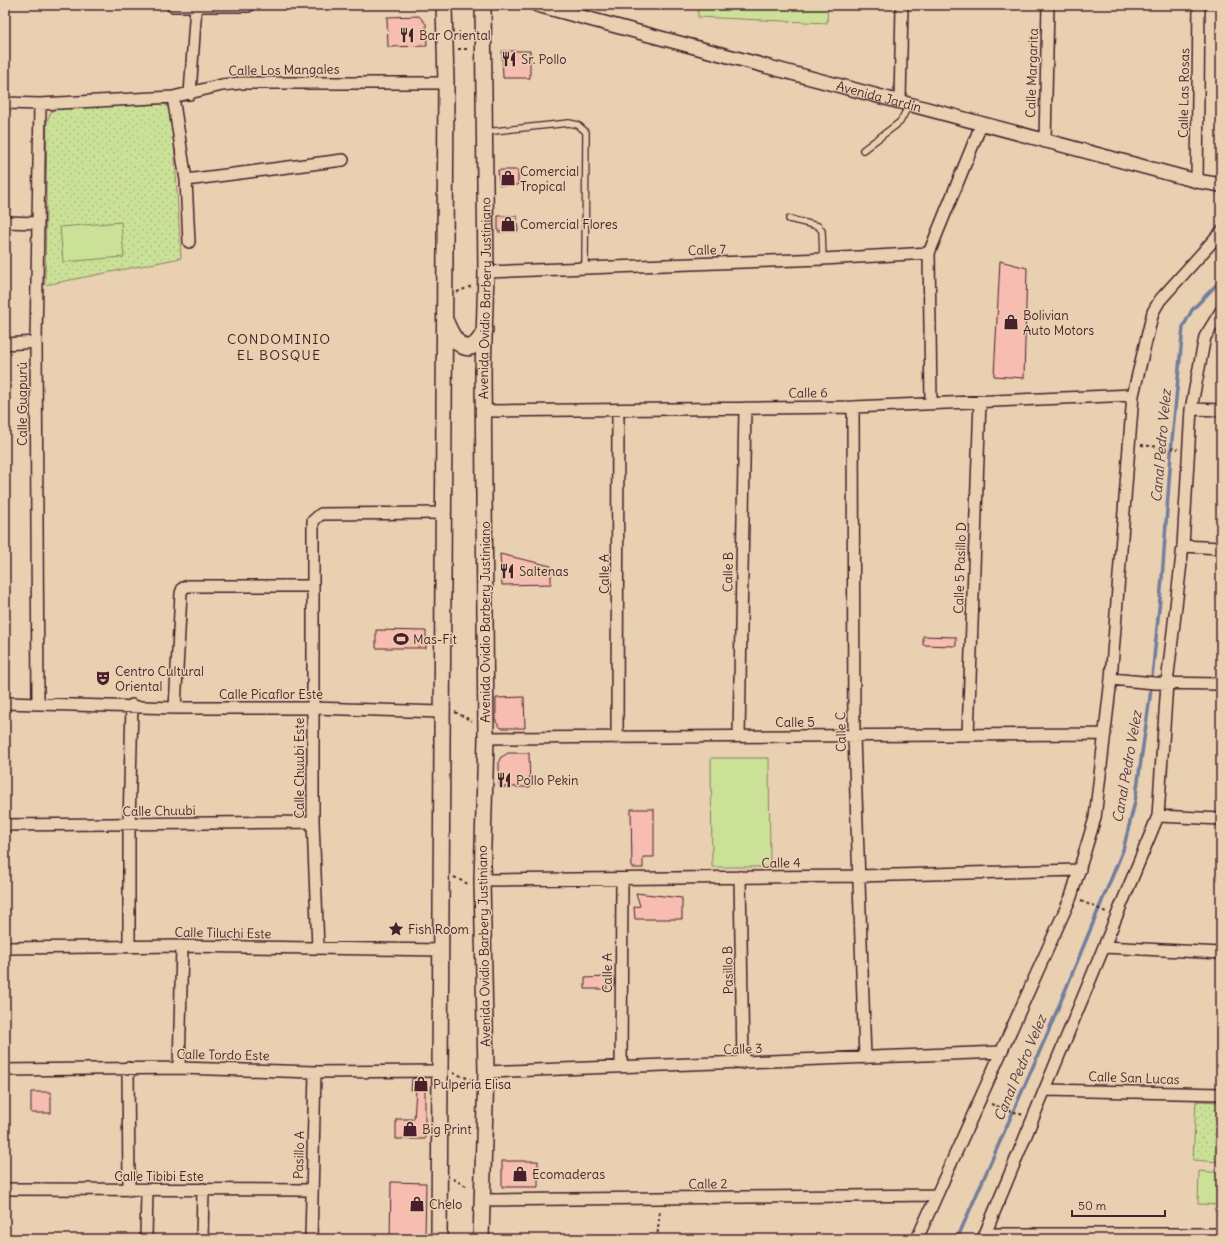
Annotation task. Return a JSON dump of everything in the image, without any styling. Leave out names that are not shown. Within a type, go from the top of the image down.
[{"type":"main road","points":[[440,1239],[439,1070],[446,83],[444,5]]},
{"type":"main road","name":"Avenida Ovidio Barbery Justiniano","points":[[481,1239],[486,1078],[482,885],[486,733],[483,372],[486,276],[483,5]]},
{"type":"main road","points":[[445,317],[456,342],[464,346],[472,347],[479,342],[485,330]]},
{"type":"main road","points":[[444,368],[450,358],[456,354],[463,354],[476,363],[483,372]]},
{"type":"street","points":[[173,5],[248,5]]},
{"type":"street","points":[[190,94],[196,5]]},
{"type":"street","name":"Avenida Jardín","points":[[537,5],[1044,142],[1197,182],[1221,185]]},
{"type":"street","points":[[902,5],[905,104]]},
{"type":"street","name":"Calle Margarita","points":[[1044,142],[1048,5]]},
{"type":"street","name":"Calle Las Rosas","points":[[1197,182],[1199,5]]},
{"type":"street","name":"Calle Los Mangales","points":[[5,104],[40,104],[173,97],[222,85],[241,83],[446,83]]},
{"type":"street","points":[[173,97],[186,180],[189,242]]},
{"type":"street","name":"Calle Guapurú","points":[[38,704],[36,342],[40,104]]},
{"type":"street","points":[[931,403],[929,253],[981,125]]},
{"type":"street","points":[[186,180],[344,160]]},
{"type":"street","points":[[5,222],[38,222]]},
{"type":"street","points":[[917,1239],[1070,897],[1080,870],[1095,818],[1111,679],[1132,395],[1153,312],[1160,300],[1221,232]]},
{"type":"street","name":"Calle 7","points":[[486,276],[585,269],[929,253]]},
{"type":"street","points":[[1221,311],[1205,336],[1191,410],[1183,546],[1166,683],[1158,816],[984,1237],[1221,1234]]},
{"type":"street","points":[[5,344],[36,342]]},
{"type":"street","name":"Calle 6","points":[[483,411],[618,411],[853,407],[1132,395]]},
{"type":"street","name":"Calle 5 Pasillo D","points":[[968,735],[980,401]]},
{"type":"street","name":"Calle C","points":[[853,407],[854,736],[865,1058]]},
{"type":"street","name":"Calle B","points":[[739,736],[745,408]]},
{"type":"street","points":[[1191,410],[1221,410]]},
{"type":"street","name":"Calle A","points":[[617,738],[618,411]]},
{"type":"street","name":"Calle Chuubi Este","points":[[318,948],[313,822],[313,521],[321,514],[443,513]]},
{"type":"street","points":[[1183,546],[1221,548]]},
{"type":"street","points":[[175,708],[181,593],[183,588],[188,586],[313,586]]},
{"type":"street","points":[[1111,679],[1154,683],[1221,684]]},
{"type":"street","name":"Calle Picaflor Este","points":[[5,703],[175,708],[441,708]]},
{"type":"street","points":[[129,946],[129,825],[132,706]]},
{"type":"street","name":"Calle 5","points":[[486,733],[617,738],[1104,734]]},
{"type":"street","points":[[1158,816],[1221,819]]},
{"type":"street","name":"Calle Chuubi","points":[[5,825],[129,825],[313,822]]},
{"type":"street","name":"Calle 4","points":[[482,885],[622,879],[858,876],[1080,870]]},
{"type":"street","name":"Pasillo B","points":[[740,877],[743,1063]]},
{"type":"street","name":"Calle A","points":[[621,1067],[622,879]]},
{"type":"street","points":[[179,1068],[182,946]]},
{"type":"street","name":"Calle Tiluchi Este","points":[[5,948],[182,946],[441,950]]},
{"type":"street","points":[[1104,947],[1221,953]]},
{"type":"street","name":"Calle 3","points":[[486,1078],[621,1067],[1001,1052]]},
{"type":"street","points":[[128,1068],[128,1190]]},
{"type":"street","name":"Calle Tordo Este","points":[[5,1070],[179,1068],[315,1072],[439,1070]]},
{"type":"street","name":"Pasillo A","points":[[311,1239],[315,1072]]},
{"type":"street","name":"Calle San Lucas","points":[[1045,1090],[1221,1094]]},
{"type":"street","name":"Calle Tibibi Este","points":[[5,1189],[312,1190]]},
{"type":"street","points":[[146,1239],[147,1189]]},
{"type":"street","points":[[202,1239],[203,1189]]},
{"type":"street","name":"Calle 2","points":[[482,1197],[661,1199],[936,1195]]},
{"type":"lane","points":[[863,150],[900,122],[905,104]]},
{"type":"lane","points":[[484,132],[569,123],[578,125],[586,132],[585,269]]},
{"type":"lane","points":[[789,219],[818,226],[822,231],[823,259]]},
{"type":"path","points":[[445,48],[484,49]]},
{"type":"path","points":[[445,297],[486,276]]},
{"type":"path","points":[[1152,446],[1182,449]]},
{"type":"path","points":[[441,708],[486,733]]},
{"type":"path","points":[[441,872],[482,885]]},
{"type":"path","points":[[1077,900],[1111,914]]},
{"type":"path","points":[[439,1070],[486,1078]]},
{"type":"path","points":[[992,1104],[1024,1116]]},
{"type":"path","points":[[439,1172],[482,1197]]},
{"type":"path","points":[[657,1239],[661,1199]]},
{"type":"green space","points":[[698,5],[828,5],[827,23],[698,17]]},
{"type":"green space","points":[[164,104],[172,111],[181,258],[45,285],[47,122],[50,113],[57,107]]},
{"type":"green space","points":[[121,222],[124,257],[63,262],[60,227]]},
{"type":"green space","points":[[711,758],[769,758],[770,867],[712,867]]},
{"type":"green space","points":[[1196,1101],[1221,1102],[1221,1162],[1193,1160]]},
{"type":"green space","points":[[1199,1171],[1221,1173],[1221,1205],[1198,1204]]},
{"type":"building","name":"Bar Oriental","points":[[419,16],[426,24],[427,46],[388,47],[387,17]]},
{"type":"building","points":[[502,51],[530,51],[530,78],[503,78]]},
{"type":"building","name":"Comercial Tropical","points":[[498,170],[518,170],[518,185],[499,185]]},
{"type":"building","name":"Comercial Flores","points":[[498,216],[517,216],[518,231],[498,232]]},
{"type":"building","name":"Bolivian Auto Motors","points":[[1000,261],[1027,268],[1024,378],[994,376]]},
{"type":"building","points":[[500,554],[551,566],[551,584],[502,585]]},
{"type":"building","name":"Mas-Fit","points":[[376,630],[426,631],[426,648],[376,648]]},
{"type":"building","points":[[923,636],[956,637],[956,646],[923,645]]},
{"type":"building","points":[[524,697],[525,728],[501,728],[496,722],[496,698]]},
{"type":"building","points":[[508,753],[529,753],[530,787],[499,787],[500,758]]},
{"type":"building","points":[[631,809],[654,809],[654,857],[643,857],[643,868],[632,868]]},
{"type":"building","points":[[636,893],[682,898],[682,919],[635,919],[634,907],[640,906]]},
{"type":"building","points":[[606,977],[607,989],[585,989],[585,978]]},
{"type":"building","points":[[419,1078],[430,1090],[425,1090],[425,1139],[396,1139],[396,1119],[414,1119],[416,1090],[411,1090],[412,1079]]},
{"type":"building","points":[[31,1092],[51,1092],[51,1113],[31,1113]]},
{"type":"building","name":"Ecomaderas","points":[[502,1161],[538,1161],[538,1187],[502,1187]]},
{"type":"building","points":[[391,1182],[426,1183],[425,1239],[390,1239]]},
{"type":"waterway","name":"Canal Pedro Velez","points":[[957,1239],[1049,1030],[1123,850],[1135,802],[1150,697],[1162,579],[1172,440],[1183,327],[1192,310],[1221,280]]},
{"type":"place","name":"Bar Oriental","points":[[407,35]]},
{"type":"place","name":"Sr. Pollo","points":[[509,59]]},
{"type":"place","name":"Comercial Tropical","points":[[508,178]]},
{"type":"place","name":"Comercial Flores","points":[[508,224]]},
{"type":"place","name":"Bolivian Auto Motors","points":[[1011,322]]},
{"type":"place","name":"Saltenas","points":[[507,571]]},
{"type":"place","name":"Mas-Fit","points":[[401,639]]},
{"type":"place","name":"Centro Cultural Oriental","points":[[103,678]]},
{"type":"place","name":"Pollo Pekin","points":[[504,780]]},
{"type":"place","name":"Fish Room","points":[[396,929]]},
{"type":"place","name":"Pulpería Elisa","points":[[421,1084]]},
{"type":"place","name":"Big Print","points":[[410,1129]]},
{"type":"place","name":"Ecomaderas","points":[[520,1174]]},
{"type":"place","name":"Chelo","points":[[417,1204]]},
{"type":"district","name":"CONDOMINIO EL BOSQUE","points":[[279,348]]}]
